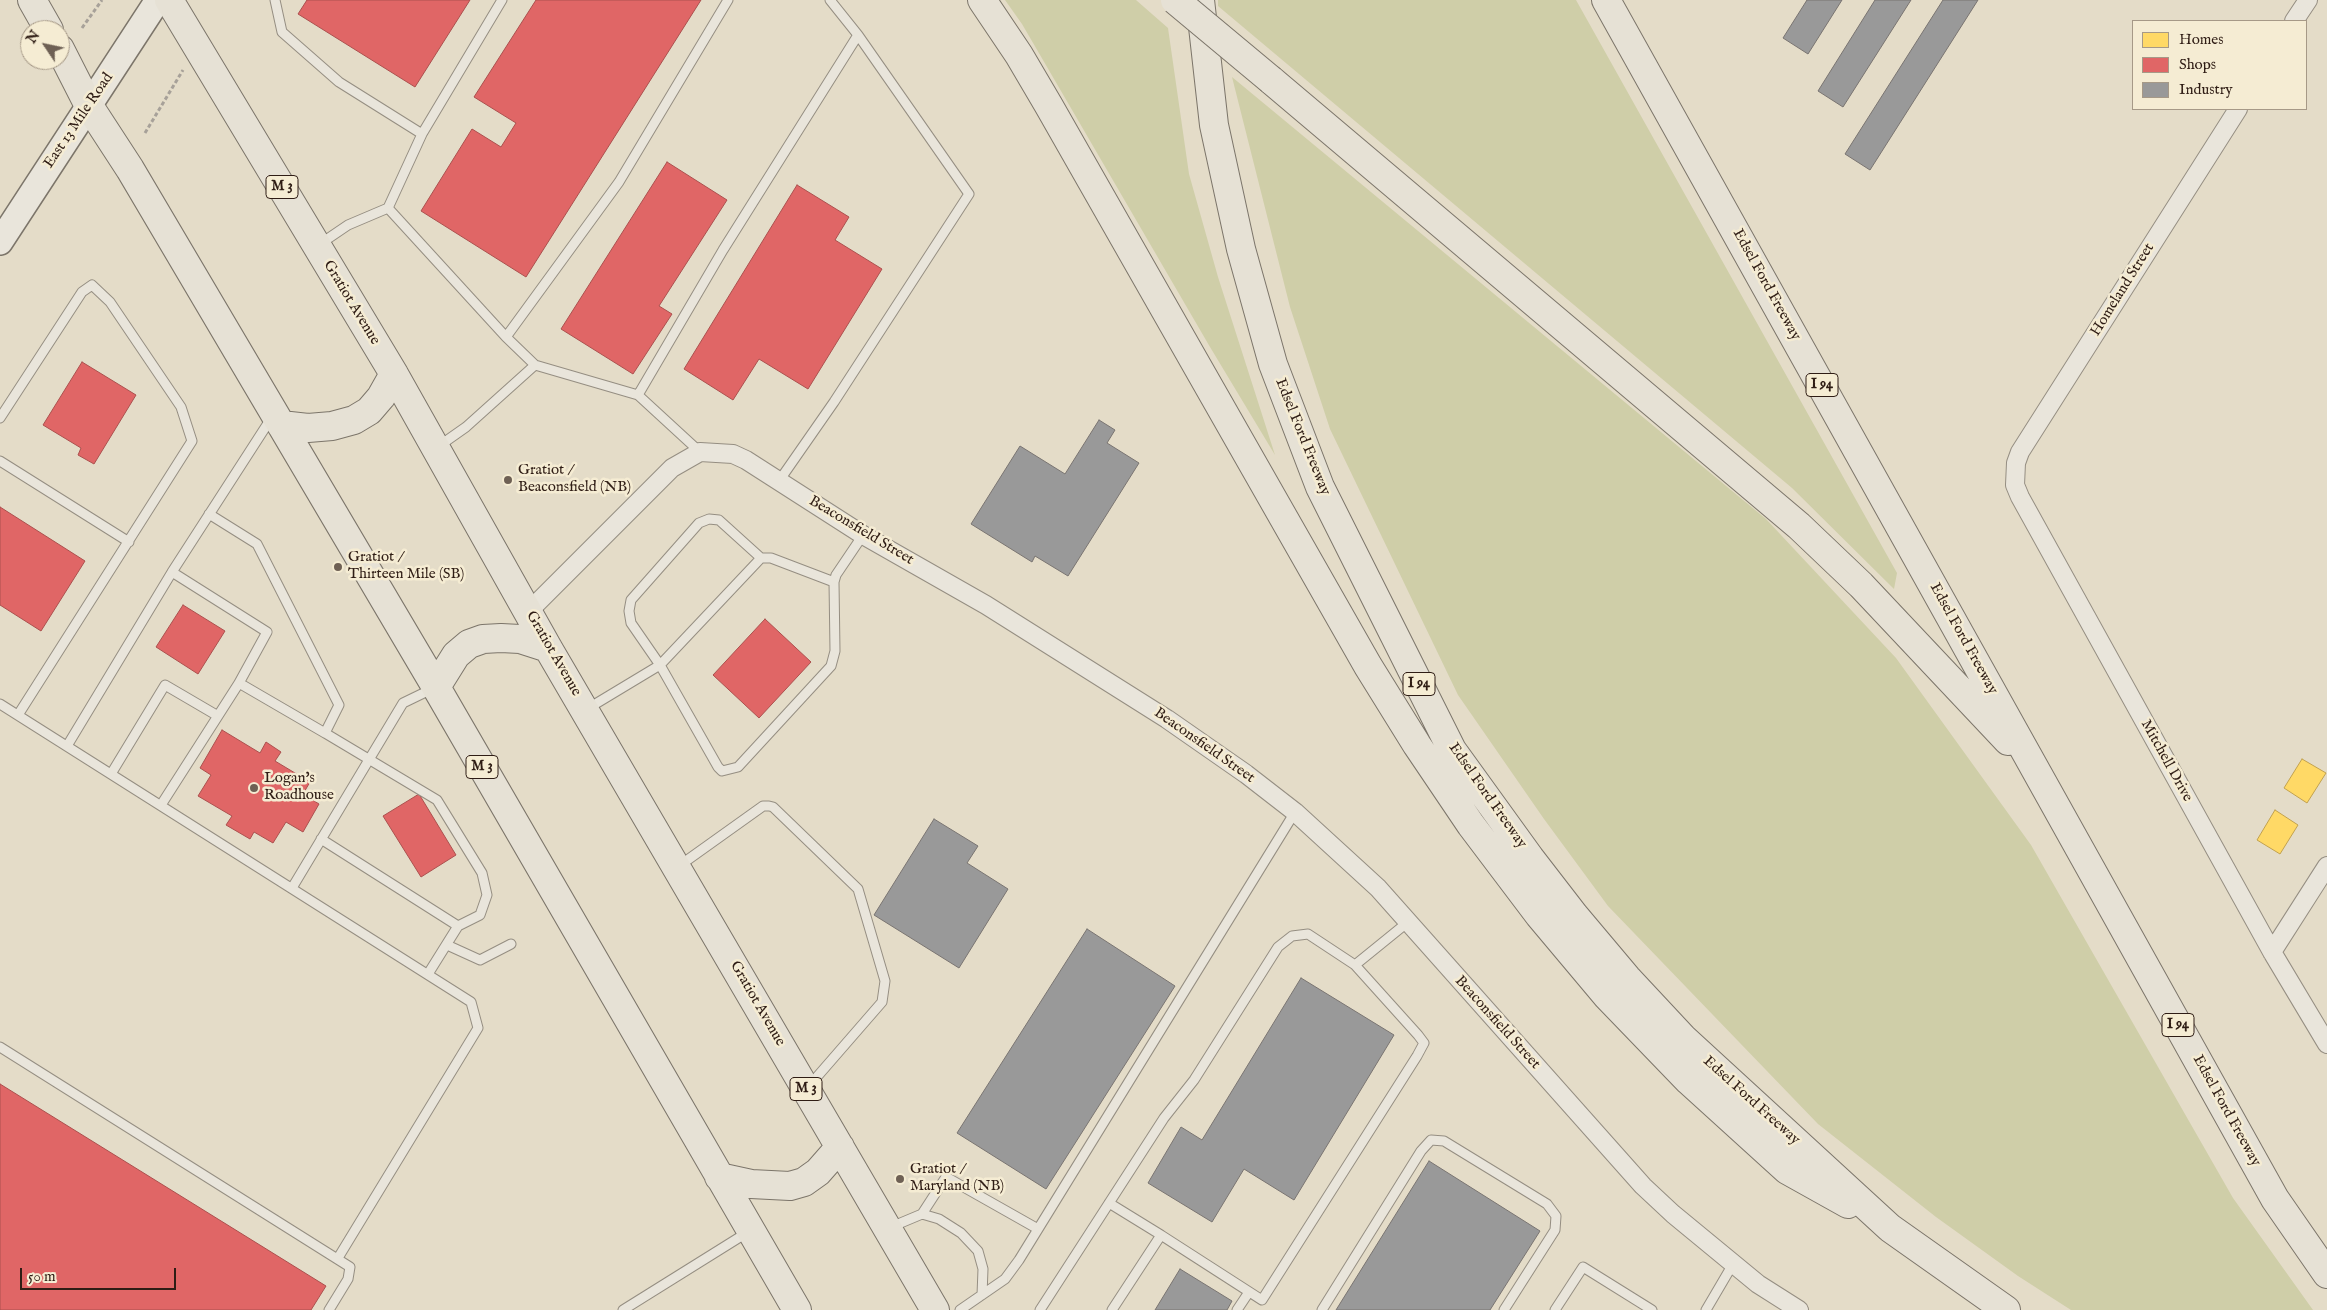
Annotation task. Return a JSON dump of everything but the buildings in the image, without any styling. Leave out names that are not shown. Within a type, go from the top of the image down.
[{"type":"main road","points":[[32,0],[43,20]]},
{"type":"main road","name":"East 13 Mile Road","points":[[0,242],[158,0]]},
{"type":"main road","name":"Gratiot Avenue","points":[[169,0],[394,374],[548,648],[935,1310]]},
{"type":"main road","points":[[982,0],[1019,55],[1044,98],[1368,666],[1417,745],[1471,825],[1539,915],[1607,996],[1689,1081],[1787,1170],[1890,1228]]},
{"type":"main road","points":[[1175,0],[1799,526],[1867,591],[2036,771]]},
{"type":"main road","name":"Edsel Ford Freeway","points":[[1200,0],[1214,125],[1241,249],[1273,364],[1320,487],[1452,750],[1530,858],[1627,978],[1683,1038],[1890,1228],[2006,1310]]},
{"type":"main road","name":"Edsel Ford Freeway","points":[[1606,0],[2275,1199],[2327,1274]]},
{"type":"main road","name":"M 3","points":[[70,69],[89,106],[130,169],[436,688],[795,1309]]},
{"type":"main road","points":[[277,419],[308,428],[332,426],[354,420],[368,411],[381,397],[394,374]]},
{"type":"main road","points":[[436,688],[456,655],[469,644],[483,639],[520,639],[548,648]]},
{"type":"main road","points":[[719,1176],[751,1184],[790,1186],[804,1182],[818,1172],[840,1147]]},
{"type":"street","points":[[2295,20],[2308,0]]},
{"type":"street","name":"Homeland Street","points":[[2014,474],[2020,452],[2237,110]]},
{"type":"street","points":[[528,612],[657,481],[672,468],[700,452]]},
{"type":"street","name":"Beaconsfield Street","points":[[700,452],[733,454],[863,535],[986,605],[1167,719],[1246,774],[1295,812],[1378,888],[1643,1186],[1673,1214],[1758,1284],[1799,1310]]},
{"type":"street","name":"Mitchell Drive","points":[[2014,474],[2015,485],[2020,497],[2272,952],[2327,1044]]},
{"type":"street","points":[[2272,952],[2327,866]]},
{"type":"lane","points":[[275,0],[282,32],[339,82],[422,134]]},
{"type":"lane","points":[[317,246],[348,226],[388,208],[422,134],[502,0]]},
{"type":"lane","points":[[506,337],[619,182],[728,0]]},
{"type":"lane","points":[[779,481],[834,402],[969,194],[858,34],[830,0]]},
{"type":"lane","points":[[638,396],[723,250],[858,34]]},
{"type":"lane","points":[[388,208],[506,337],[535,365],[638,396],[700,452]]},
{"type":"lane","points":[[0,418],[82,292],[92,285],[110,302],[181,408],[192,441],[18,715]]},
{"type":"lane","points":[[436,448],[466,427],[535,365]]},
{"type":"lane","points":[[67,746],[209,514],[277,419]]},
{"type":"lane","points":[[0,461],[129,542]]},
{"type":"lane","points":[[209,514],[257,544],[339,705],[325,733]]},
{"type":"lane","points":[[834,582],[771,558],[761,558],[719,520],[708,519],[699,523],[631,600],[629,611],[631,623],[660,665],[722,771],[734,770],[738,767],[831,666],[836,651],[834,582],[836,575],[863,535]]},
{"type":"lane","points":[[585,710],[660,665],[761,558]]},
{"type":"lane","points":[[161,805],[239,683],[267,632],[172,572]]},
{"type":"lane","points":[[239,683],[437,800],[482,873],[487,895],[480,915],[458,926],[428,974]]},
{"type":"lane","points":[[111,774],[165,685],[218,716]]},
{"type":"lane","points":[[292,888],[403,703],[436,688]]},
{"type":"lane","points":[[0,704],[471,1002],[478,1028],[338,1258]]},
{"type":"lane","points":[[677,867],[762,806],[769,806],[773,807],[858,889],[885,981],[882,1002],[806,1090]]},
{"type":"lane","points":[[960,1310],[1005,1279],[1038,1229],[1295,812]]},
{"type":"lane","points":[[321,839],[458,926]]},
{"type":"lane","points":[[1355,965],[1408,922]]},
{"type":"lane","points":[[1040,1310],[1109,1203],[1164,1118],[1194,1080],[1278,947],[1292,936],[1308,934],[1355,965],[1424,1042],[1417,1056],[1262,1300],[1109,1203]]},
{"type":"lane","points":[[446,945],[480,960],[511,944]]},
{"type":"lane","points":[[0,1047],[350,1267],[348,1279],[329,1310]]},
{"type":"lane","points":[[1322,1310],[1421,1151],[1431,1140],[1444,1141],[1547,1204],[1556,1216],[1555,1230],[1504,1310]]},
{"type":"lane","points":[[887,1228],[922,1214],[946,1176],[1038,1229]]},
{"type":"lane","points":[[922,1214],[939,1219],[961,1233],[978,1251],[983,1269],[982,1295]]},
{"type":"lane","points":[[623,1310],[751,1231]]},
{"type":"lane","points":[[1112,1310],[1161,1235]]},
{"type":"lane","points":[[1706,1310],[1734,1264]]},
{"type":"lane","points":[[1555,1310],[1583,1266],[1652,1310]]},
{"type":"lane","points":[[1237,1310],[1249,1292]]},
{"type":"path","points":[[82,28],[102,0]]},
{"type":"path","points":[[144,133],[186,65]]},
{"type":"green space","points":[[1005,0],[1136,0],[1168,28],[1189,174],[1218,277],[1275,455],[1022,24]]},
{"type":"green space","points":[[1218,0],[1576,0],[1897,573],[1894,589],[1792,488],[1218,6]]},
{"type":"green space","points":[[1232,77],[1766,519],[1896,658],[2031,845],[2233,1198],[2313,1310],[2071,1310],[2018,1276],[1936,1217],[1818,1124],[1608,906],[1544,819],[1458,695],[1330,429],[1290,307]]},
{"type":"place","name":"Gratiot / Beaconsfield (NB)","points":[[508,480]]},
{"type":"place","name":"Gratiot / Thirteen Mile (SB)","points":[[338,567]]},
{"type":"place","name":"Logan's Roadhouse","points":[[254,788]]},
{"type":"place","name":"Gratiot / Maryland (NB)","points":[[900,1179]]}]
